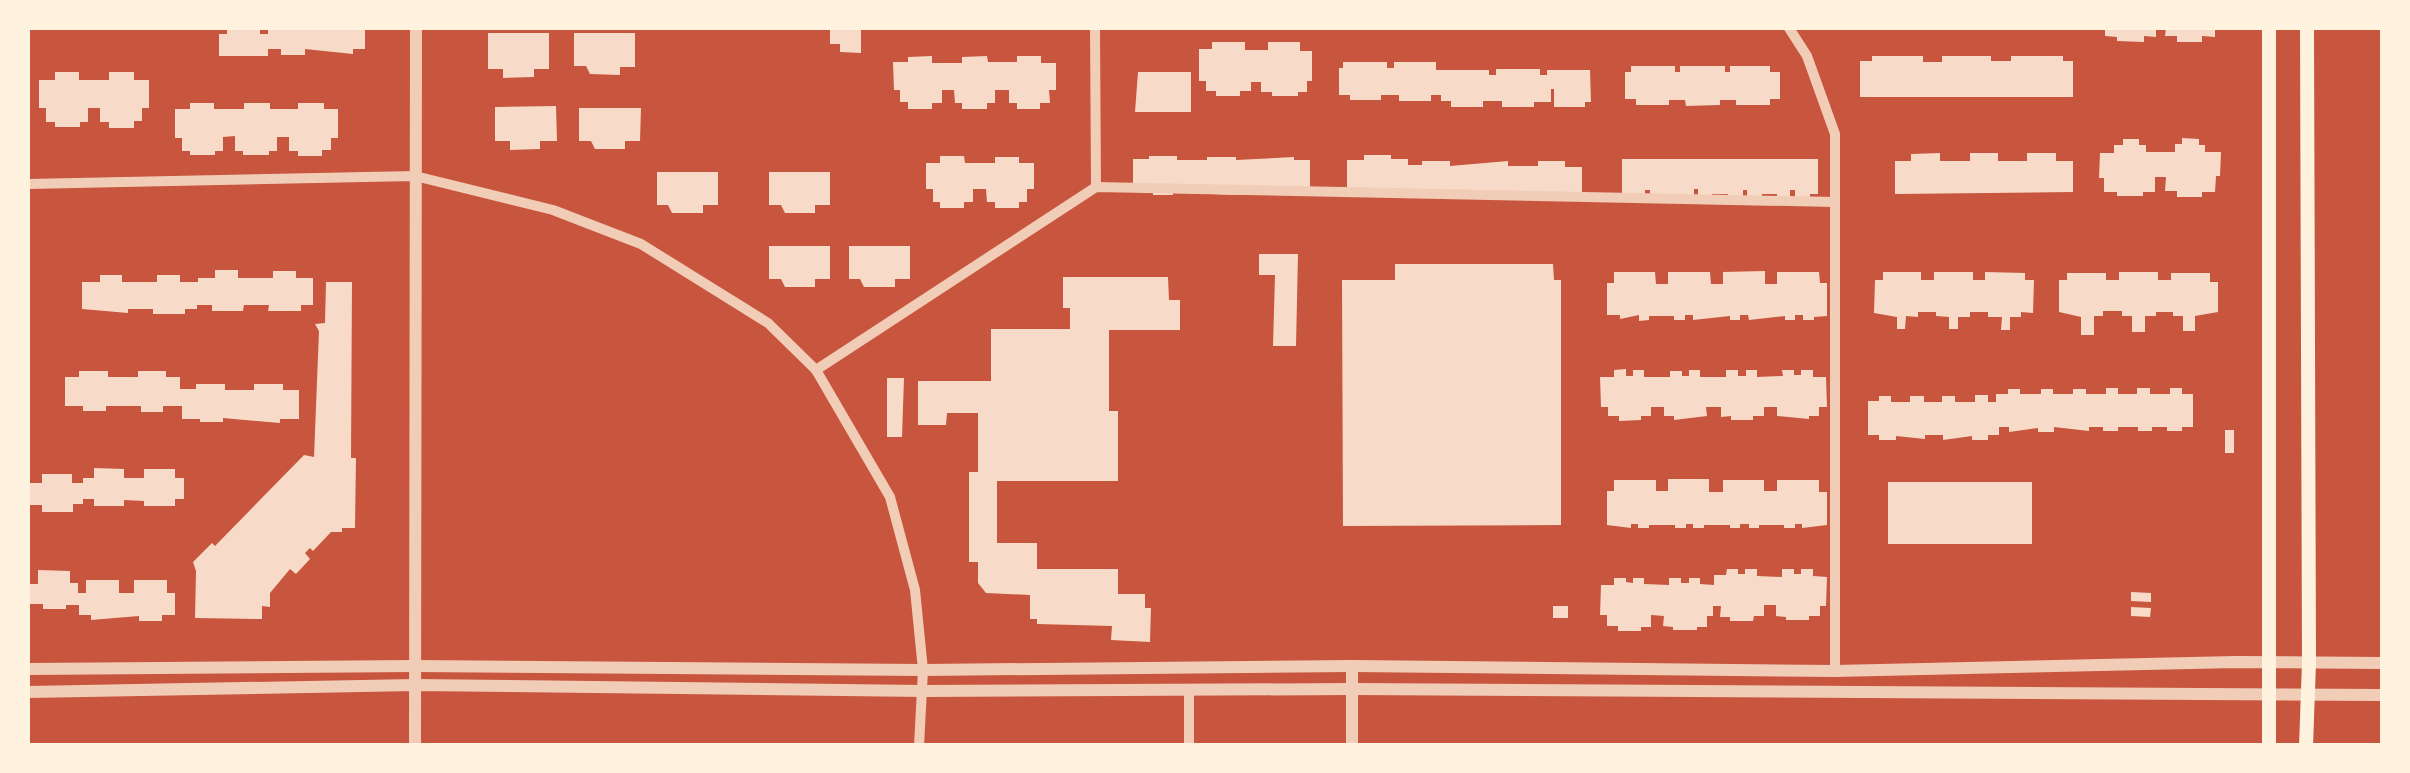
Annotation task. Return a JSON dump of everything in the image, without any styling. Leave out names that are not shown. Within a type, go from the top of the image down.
[{"type":"main road","points":[[2268,746],[2269,28]]},
{"type":"main road","points":[[2306,746],[2307,28]]},
{"type":"street","points":[[415,746],[416,28]]},
{"type":"street","points":[[1095,28],[1096,188]]},
{"type":"street","points":[[1789,28],[1807,56],[1835,134],[1835,671]]},
{"type":"street","points":[[28,184],[415,176],[553,210],[642,244],[768,324],[816,370],[890,497],[914,590],[923,691],[919,746]]},
{"type":"street","points":[[816,370],[1096,188],[1835,202]]},
{"type":"street","points":[[28,669],[414,666],[922,670],[1352,666],[1835,671],[2382,663]]},
{"type":"street","points":[[1352,666],[1352,746]]},
{"type":"street","points":[[28,692],[415,686],[2382,695]]},
{"type":"street","points":[[1188,746],[1189,692]]},
{"type":"building","points":[[227,28],[260,28],[260,34],[268,34],[268,28],[365,28],[365,49],[353,49],[353,54],[305,49],[305,55],[281,55],[281,49],[268,49],[268,56],[219,56],[219,34],[227,34]]},
{"type":"building","points":[[830,28],[861,28],[861,53],[840,52],[840,44],[830,44]]},
{"type":"building","points":[[2105,28],[2156,28],[2156,37],[2144,36],[2144,42],[2117,41],[2117,37],[2105,36]]},
{"type":"building","points":[[2166,28],[2215,28],[2215,37],[2202,36],[2202,42],[2177,42],[2177,36],[2165,36]]},
{"type":"building","points":[[488,33],[549,33],[549,69],[534,69],[534,77],[503,78],[503,69],[488,69]]},
{"type":"building","points":[[574,33],[635,33],[635,67],[620,67],[620,75],[590,74],[586,66],[574,66]]},
{"type":"building","points":[[1212,42],[1245,42],[1245,50],[1268,50],[1268,42],[1300,42],[1300,51],[1312,51],[1312,81],[1307,81],[1307,92],[1272,96],[1272,92],[1261,92],[1261,82],[1251,82],[1251,91],[1240,91],[1240,96],[1216,96],[1216,91],[1206,91],[1206,81],[1199,81],[1199,49],[1212,49]]},
{"type":"building","points":[[932,56],[932,63],[962,63],[962,57],[987,56],[988,62],[1017,62],[1017,56],[1041,56],[1041,63],[1056,63],[1056,90],[1049,90],[1050,103],[1040,103],[1040,109],[1017,109],[1017,103],[1009,103],[1009,90],[995,90],[995,103],[987,103],[987,109],[962,109],[962,103],[955,103],[954,90],[942,90],[942,103],[932,103],[932,109],[908,109],[908,102],[900,102],[900,90],[894,90],[893,62]]},
{"type":"building","points":[[1872,56],[1923,56],[1923,62],[1942,62],[1942,56],[1991,56],[1991,61],[2011,61],[2011,56],[2063,56],[2063,61],[2073,61],[2073,97],[1860,97],[1860,61],[1872,61]]},
{"type":"building","points":[[1343,62],[1387,62],[1387,68],[1394,68],[1394,62],[1436,62],[1436,70],[1489,70],[1489,75],[1496,75],[1496,69],[1540,69],[1540,75],[1547,75],[1547,70],[1590,70],[1591,102],[1585,102],[1585,107],[1554,107],[1554,89],[1551,102],[1534,102],[1534,107],[1502,107],[1502,101],[1483,101],[1483,107],[1451,107],[1451,101],[1441,101],[1441,95],[1431,95],[1431,101],[1399,101],[1399,95],[1381,95],[1381,100],[1350,100],[1350,95],[1339,95],[1339,68],[1343,68]]},
{"type":"building","points":[[1631,66],[1675,66],[1675,72],[1680,72],[1680,66],[1725,66],[1725,72],[1730,72],[1730,66],[1770,66],[1770,72],[1780,72],[1780,99],[1770,99],[1770,105],[1736,105],[1736,100],[1720,100],[1720,105],[1686,106],[1685,100],[1669,100],[1669,105],[1636,105],[1636,99],[1625,99],[1625,72],[1631,72]]},
{"type":"building","points":[[55,72],[79,72],[79,80],[109,80],[109,72],[134,72],[134,80],[149,80],[149,108],[142,108],[142,121],[134,121],[134,128],[109,128],[109,122],[100,122],[100,108],[88,108],[88,122],[80,122],[80,127],[55,127],[55,122],[46,122],[46,108],[39,108],[39,80],[55,80]]},
{"type":"building","points":[[1138,72],[1191,72],[1191,112],[1135,112]]},
{"type":"building","points":[[190,103],[214,103],[214,109],[244,109],[244,103],[270,103],[270,109],[298,109],[298,103],[324,103],[324,109],[338,109],[338,138],[331,138],[331,150],[322,150],[322,156],[298,156],[298,151],[289,151],[289,137],[277,137],[277,151],[269,151],[269,155],[243,155],[243,151],[235,151],[235,136],[223,137],[223,151],[215,151],[215,155],[190,155],[190,151],[182,151],[182,138],[175,138],[175,109],[190,109]]},
{"type":"building","points":[[556,106],[557,141],[540,141],[540,149],[510,150],[510,141],[495,141],[495,107]]},
{"type":"building","points":[[579,108],[641,108],[640,141],[625,141],[625,149],[595,149],[591,141],[579,141]]},
{"type":"building","points":[[2182,138],[2199,139],[2205,152],[2221,152],[2215,192],[2202,192],[2202,197],[2177,197],[2177,191],[2165,191],[2166,177],[2155,177],[2155,192],[2143,192],[2143,196],[2104,192],[2104,178],[2099,178],[2100,153],[2114,153],[2114,145],[2123,145],[2123,139],[2139,139],[2139,145],[2146,145],[2146,152],[2175,152],[2175,144],[2182,144]]},
{"type":"building","points":[[1940,153],[1940,161],[1970,161],[1970,153],[1998,153],[1998,161],[2027,161],[2027,153],[2056,153],[2056,161],[2073,161],[2073,192],[1895,194],[1895,161],[1911,161],[1911,154]]},
{"type":"building","points":[[1364,155],[1391,155],[1391,159],[1408,159],[1408,165],[1422,165],[1422,161],[1450,161],[1450,166],[1508,161],[1508,166],[1538,166],[1538,161],[1565,161],[1565,167],[1582,167],[1582,198],[1347,191],[1347,160],[1364,160]]},
{"type":"building","points":[[940,156],[964,156],[965,163],[995,163],[995,157],[1019,157],[1019,163],[1034,163],[1034,189],[1027,189],[1027,202],[1019,202],[1019,208],[995,208],[995,202],[987,202],[986,189],[973,189],[973,202],[964,202],[964,208],[940,208],[940,202],[933,202],[933,189],[926,189],[926,163],[940,163]]},
{"type":"building","points":[[1177,156],[1177,160],[1310,160],[1310,192],[1153,195],[1153,191],[1133,191],[1133,159]]},
{"type":"building","points":[[1622,159],[1818,159],[1818,194],[1810,194],[1810,200],[1795,200],[1795,190],[1790,190],[1790,201],[1777,201],[1777,194],[1762,194],[1762,201],[1747,201],[1747,190],[1743,190],[1743,201],[1728,201],[1728,194],[1712,194],[1712,200],[1698,200],[1698,189],[1694,189],[1694,200],[1650,200],[1650,190],[1645,190],[1645,200],[1622,194]]},
{"type":"building","points":[[657,172],[718,172],[718,205],[703,205],[703,213],[672,213],[668,205],[657,205]]},
{"type":"building","points":[[769,172],[830,172],[830,205],[815,205],[815,213],[785,213],[781,205],[769,205]]},
{"type":"building","points":[[769,246],[830,246],[830,279],[815,279],[815,287],[785,287],[781,279],[769,279]]},
{"type":"building","points":[[849,246],[910,246],[910,279],[895,279],[895,287],[864,287],[860,279],[849,279]]},
{"type":"building","points":[[1259,254],[1298,254],[1296,346],[1273,346],[1275,275],[1259,275]]},
{"type":"building","points":[[1395,264],[1553,264],[1554,280],[1561,280],[1561,525],[1343,526],[1342,280],[1395,280]]},
{"type":"building","points":[[215,270],[238,270],[238,278],[273,278],[273,271],[296,271],[296,278],[313,278],[313,305],[301,305],[301,311],[268,311],[269,305],[244,305],[243,311],[212,311],[212,305],[197,305],[197,309],[185,309],[185,314],[153,314],[153,309],[128,309],[128,313],[82,309],[82,282],[100,282],[100,275],[122,275],[122,282],[157,282],[157,275],[180,275],[180,282],[198,282],[198,278],[215,278]]},
{"type":"building","points":[[1765,271],[1765,284],[1777,284],[1777,272],[1819,272],[1820,283],[1827,283],[1827,316],[1814,320],[1795,315],[1795,320],[1785,320],[1785,316],[1749,320],[1748,315],[1740,315],[1740,320],[1730,320],[1730,316],[1693,320],[1693,315],[1685,315],[1685,320],[1649,316],[1649,320],[1639,321],[1639,315],[1620,319],[1620,315],[1607,315],[1607,283],[1614,283],[1614,272],[1655,272],[1656,284],[1668,284],[1668,272],[1710,272],[1711,284],[1723,284],[1723,272]]},
{"type":"building","points":[[1883,272],[1921,272],[1921,280],[1934,280],[1934,272],[1973,272],[1973,280],[1985,280],[1985,272],[2025,273],[2025,280],[2034,280],[2033,313],[2021,312],[2021,317],[2010,317],[2010,330],[2001,330],[2002,317],[1988,317],[1988,312],[1958,317],[1958,329],[1949,329],[1949,317],[1918,312],[1918,317],[1906,316],[1905,329],[1897,329],[1897,317],[1874,313],[1875,280],[1883,280]]},
{"type":"building","points":[[2119,272],[2158,272],[2158,280],[2171,280],[2171,273],[2210,273],[2210,282],[2218,282],[2218,312],[2195,316],[2195,331],[2183,331],[2183,316],[2156,312],[2156,316],[2145,316],[2145,332],[2132,332],[2132,316],[2122,316],[2122,311],[2103,311],[2103,316],[2094,316],[2094,335],[2081,335],[2081,317],[2059,312],[2059,280],[2067,280],[2067,273],[2106,273],[2106,280],[2119,280]]},
{"type":"building","points":[[1063,277],[1168,277],[1169,300],[1180,300],[1180,330],[1109,330],[1109,411],[1118,411],[1118,481],[997,481],[997,543],[1037,543],[1037,569],[1118,569],[1118,594],[1145,594],[1145,608],[1151,608],[1150,642],[1111,640],[1112,626],[1037,624],[1037,619],[1030,619],[1030,595],[986,593],[978,583],[978,562],[969,562],[969,472],[978,472],[978,413],[947,413],[946,425],[918,425],[918,381],[991,381],[991,329],[1070,329],[1070,308],[1063,308]]},
{"type":"building","points":[[326,282],[352,282],[351,458],[356,458],[355,528],[331,532],[313,551],[310,548],[305,553],[310,559],[296,574],[290,569],[270,593],[270,607],[262,606],[262,619],[195,618],[193,562],[212,543],[215,546],[304,455],[314,457],[319,331],[315,324],[325,323]]},
{"type":"building","points":[[1626,369],[1626,376],[1633,376],[1633,370],[1644,370],[1644,377],[1670,377],[1670,371],[1682,371],[1682,376],[1689,376],[1689,370],[1700,370],[1700,377],[1726,377],[1726,370],[1738,370],[1738,376],[1746,376],[1746,370],[1757,370],[1757,377],[1783,376],[1782,370],[1794,370],[1794,375],[1801,375],[1801,370],[1813,370],[1813,377],[1826,377],[1827,407],[1819,407],[1819,416],[1809,419],[1777,416],[1777,407],[1764,407],[1764,416],[1731,420],[1731,416],[1721,417],[1721,407],[1706,407],[1707,416],[1674,420],[1674,416],[1664,416],[1664,407],[1651,407],[1651,416],[1619,421],[1619,416],[1608,416],[1608,407],[1601,407],[1600,377],[1614,377],[1614,370]]},
{"type":"building","points":[[79,371],[108,371],[108,377],[138,377],[138,371],[166,371],[166,377],[180,377],[180,389],[196,389],[196,384],[225,384],[225,390],[254,390],[254,384],[283,384],[283,390],[299,390],[299,419],[280,419],[280,423],[223,418],[223,422],[200,422],[182,419],[182,406],[163,406],[163,412],[141,412],[141,406],[106,406],[106,411],[83,411],[83,406],[65,406],[65,377],[79,377]]},
{"type":"building","points":[[887,378],[904,378],[902,437],[887,437]]},
{"type":"building","points":[[2106,388],[2118,388],[2118,394],[2137,394],[2137,388],[2150,388],[2150,394],[2170,394],[2170,388],[2182,388],[2182,394],[2193,394],[2193,427],[2182,427],[2182,431],[2167,431],[2167,427],[2138,431],[2138,427],[2118,427],[2118,431],[2103,431],[2103,427],[2089,427],[2089,431],[2054,427],[2054,432],[2038,432],[2038,428],[2009,432],[2009,427],[1999,427],[1999,435],[1988,435],[1988,440],[1972,440],[1972,436],[1943,440],[1943,435],[1925,435],[1925,439],[1896,436],[1896,440],[1879,440],[1879,435],[1868,435],[1868,401],[1879,401],[1879,396],[1891,396],[1891,402],[1910,402],[1910,396],[1924,396],[1924,402],[1942,402],[1942,396],[1955,396],[1955,402],[1975,402],[1975,395],[1988,395],[1988,402],[1996,402],[1996,394],[2008,394],[2008,389],[2020,389],[2020,394],[2041,394],[2041,389],[2053,389],[2053,394],[2073,394],[2073,389],[2086,389],[2086,394],[2106,394]]},
{"type":"building","points":[[2225,430],[2234,430],[2234,453],[2225,453]]},
{"type":"building","points":[[94,468],[124,469],[124,478],[144,478],[144,469],[175,469],[175,478],[184,478],[184,499],[175,499],[175,506],[144,506],[144,501],[124,500],[124,506],[94,506],[94,499],[83,499],[83,504],[73,504],[73,512],[42,512],[42,505],[28,505],[28,483],[42,483],[42,474],[72,474],[72,483],[83,483],[83,478],[94,478]]},
{"type":"building","points":[[1668,479],[1709,479],[1709,492],[1723,492],[1723,480],[1764,480],[1764,491],[1777,491],[1777,480],[1819,480],[1819,492],[1827,492],[1827,525],[1607,525],[1607,491],[1614,491],[1614,480],[1656,480],[1656,491],[1668,491]]},
{"type":"building","points":[[1888,482],[2032,482],[2032,544],[1888,544]]},
{"type":"building","points":[[1727,569],[1745,574],[1745,569],[1757,569],[1757,576],[1782,577],[1782,569],[1794,569],[1794,574],[1801,574],[1801,569],[1813,569],[1813,576],[1827,577],[1826,606],[1820,606],[1820,616],[1809,616],[1809,620],[1786,620],[1776,616],[1776,605],[1764,605],[1764,616],[1754,616],[1753,621],[1730,621],[1730,617],[1720,617],[1721,606],[1713,606],[1713,616],[1707,616],[1707,627],[1697,630],[1673,630],[1663,626],[1664,616],[1651,615],[1651,627],[1618,631],[1618,626],[1607,626],[1607,615],[1600,615],[1601,585],[1614,585],[1614,578],[1626,578],[1626,582],[1633,583],[1633,578],[1644,578],[1644,584],[1669,585],[1669,578],[1689,583],[1689,578],[1700,578],[1700,584],[1714,585],[1714,575],[1726,575]]},
{"type":"building","points":[[38,570],[70,571],[70,583],[78,583],[78,593],[86,593],[86,580],[119,580],[119,593],[134,593],[134,580],[167,580],[167,593],[175,593],[175,615],[162,615],[162,621],[139,621],[139,616],[91,620],[91,615],[79,615],[79,605],[43,609],[43,604],[28,604],[28,584],[38,584]]},
{"type":"building","points":[[2131,592],[2151,593],[2151,602],[2131,601]]},
{"type":"building","points":[[1553,606],[1568,606],[1568,618],[1553,618]]},
{"type":"building","points":[[2131,607],[2151,608],[2150,617],[2131,616]]}]
